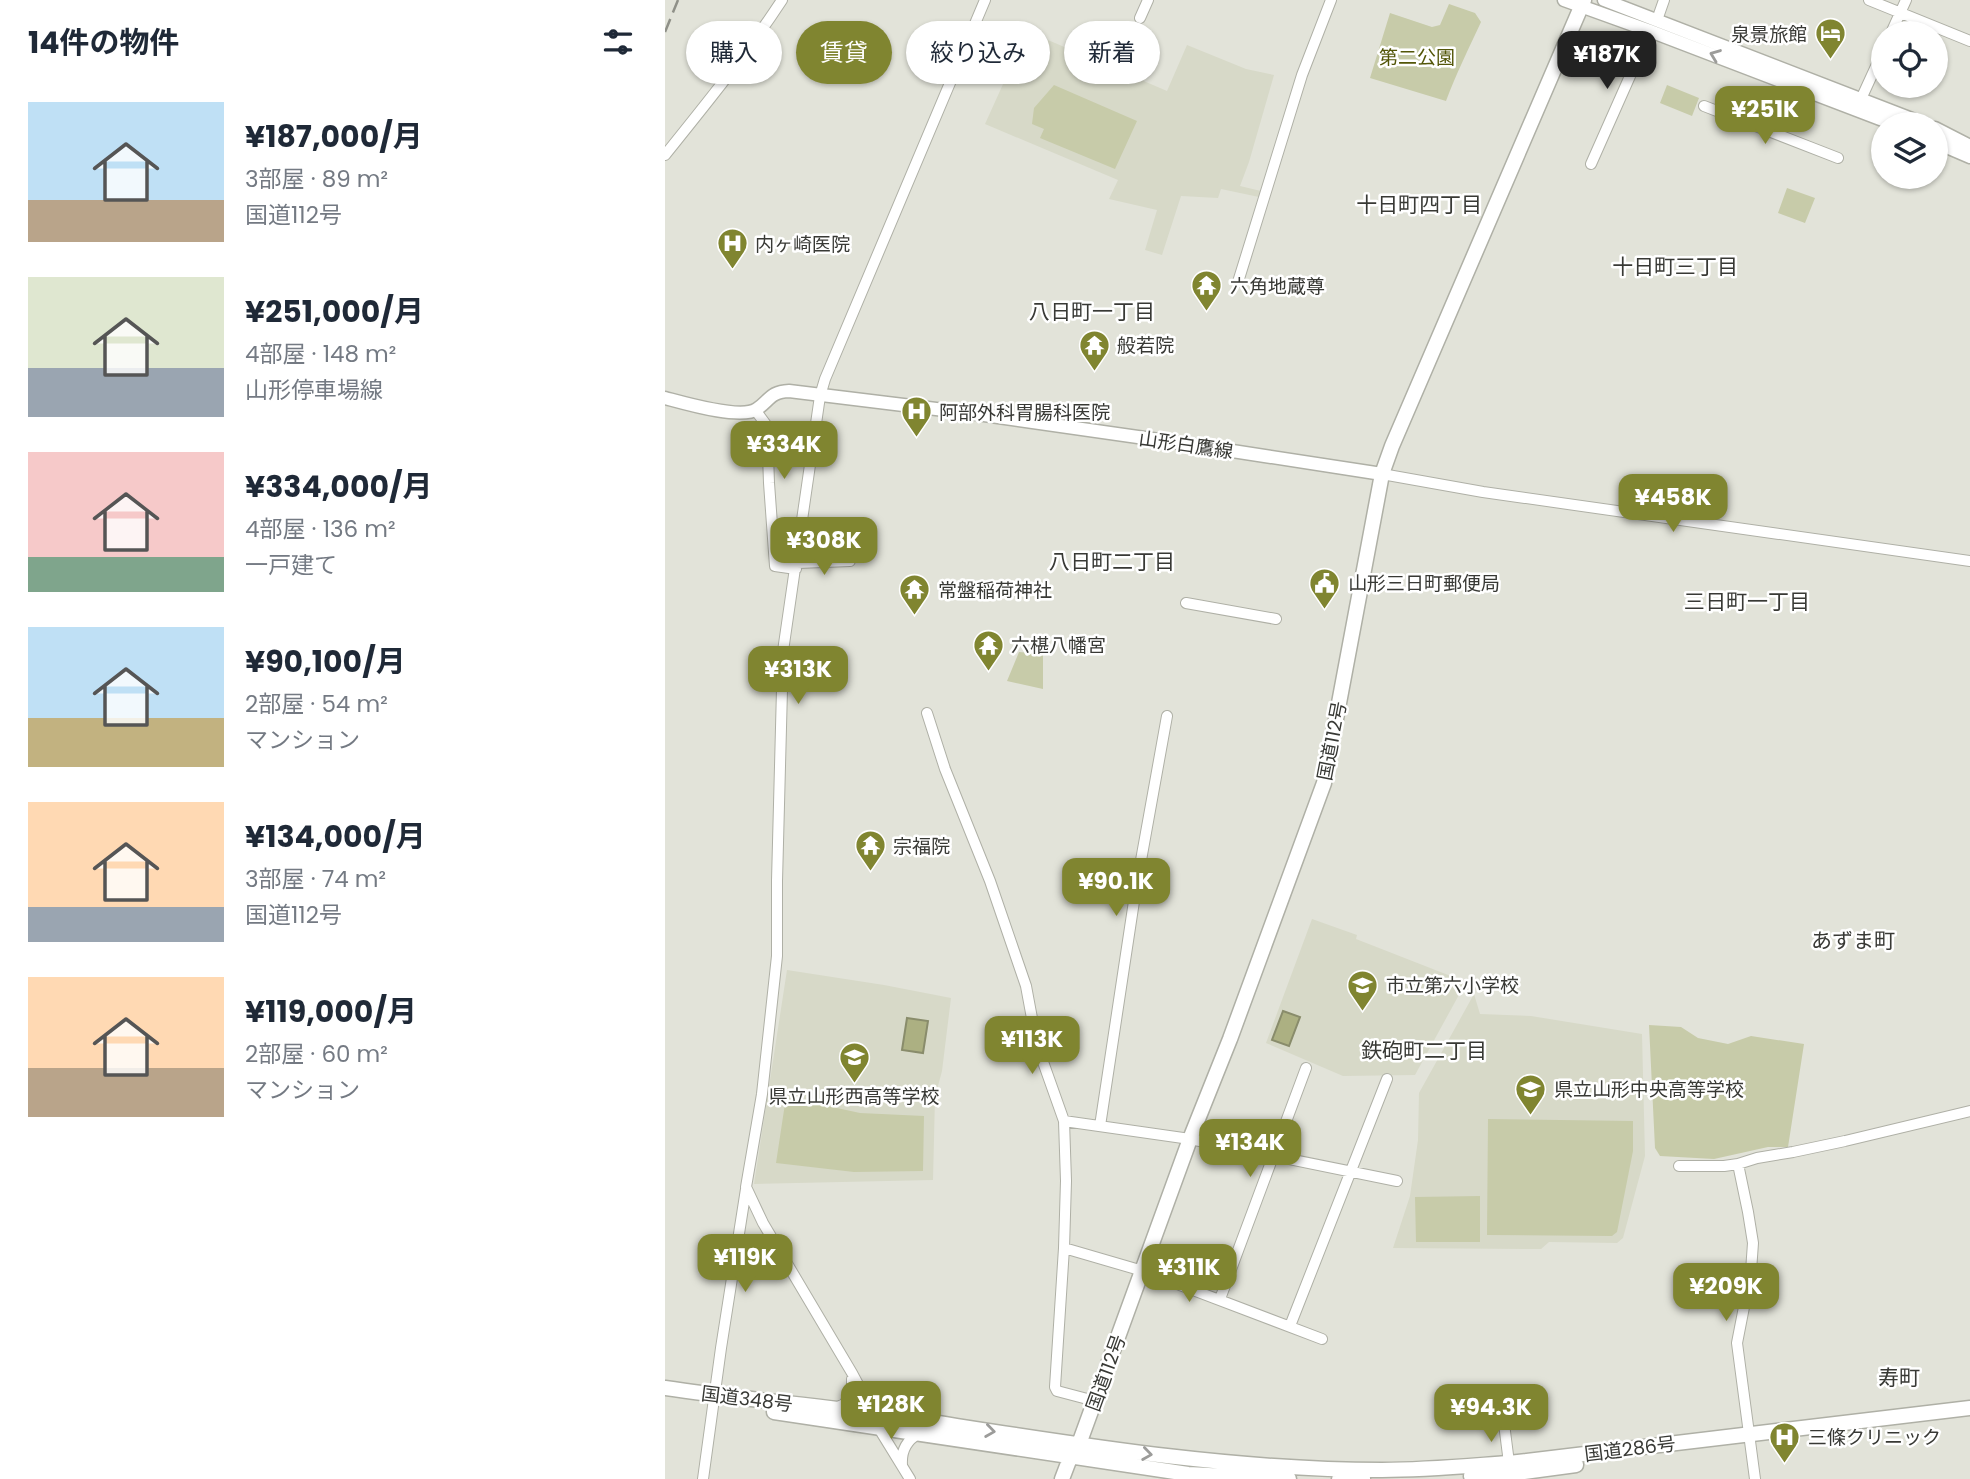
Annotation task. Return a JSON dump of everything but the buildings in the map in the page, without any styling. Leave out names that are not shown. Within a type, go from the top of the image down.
[{"type":"highway","name":"国道112号","points":[[1062,1479],[1079,1444],[1324,783],[1382,474],[1583,3]]},
{"type":"highway","name":"国道348号","points":[[665,1388],[714,1399],[1079,1444]]},
{"type":"highway","name":"国道348号","points":[[665,1396],[832,1409],[919,1433],[1070,1458]]},
{"type":"highway","name":"国道286号","points":[[1750,1439],[1970,1408]]},
{"type":"highway","name":"国道286号","points":[[1079,1444],[1330,1475],[1382,1470],[1513,1468],[1970,1416]]},
{"type":"highway","points":[[1070,1458],[1188,1474],[1289,1479]]},
{"type":"main road","points":[[1564,0],[1583,3],[1653,25],[1895,112]]},
{"type":"main road","points":[[1604,0],[1653,25],[1871,115]]},
{"type":"main road","points":[[1948,135],[1970,146]]},
{"type":"main road","points":[[1948,148],[1970,157]]},
{"type":"main road","name":"山形白鷹線","points":[[756,411],[767,399],[789,391],[977,414],[1382,474]]},
{"type":"main road","points":[[665,398],[735,414],[756,411]]},
{"type":"street","points":[[665,155],[723,85],[782,0]]},
{"type":"street","points":[[703,1479],[764,1082],[777,956],[783,651],[820,396],[985,0]]},
{"type":"street","points":[[1140,18],[1148,0]]},
{"type":"street","points":[[1238,282],[1302,75],[1331,0]]},
{"type":"street","points":[[1591,164],[1664,0]]},
{"type":"street","points":[[1869,0],[1970,41]]},
{"type":"street","points":[[1896,21],[1906,0]]},
{"type":"street","points":[[1861,99],[1871,77]]},
{"type":"street","points":[[1704,106],[1838,158]]},
{"type":"street","points":[[756,411],[767,426],[775,566],[850,561]]},
{"type":"street","points":[[1382,474],[1483,492],[1970,561]]},
{"type":"street","points":[[1186,603],[1276,618]]},
{"type":"street","points":[[927,713],[945,769],[990,881],[1026,986],[1042,1059],[1064,1121],[1064,1248],[1055,1387],[1057,1391],[1095,1401]]},
{"type":"street","points":[[1100,1126],[1136,888],[1167,716]]},
{"type":"street","points":[[1220,1299],[1306,1068]]},
{"type":"street","points":[[1290,1326],[1387,1080]]},
{"type":"street","points":[[1679,1166],[1738,1164],[1970,1111]]},
{"type":"street","points":[[1064,1121],[1190,1139],[1397,1181]]},
{"type":"street","points":[[1738,1164],[1753,1243],[1751,1270],[1737,1343],[1755,1479]]},
{"type":"street","points":[[746,1187],[763,1223],[852,1373],[910,1479]]},
{"type":"street","points":[[1064,1248],[1143,1271],[1322,1339]]},
{"type":"street","points":[[832,1409],[844,1404],[852,1395],[852,1373]]},
{"type":"street","points":[[1501,1400],[1513,1468]]},
{"type":"street","points":[[902,1468],[905,1447],[908,1441],[919,1433]]},
{"type":"shaded area","points":[[1050,41],[1064,47],[1064,84],[1151,84],[1167,91],[1187,45],[1246,69],[1274,75],[1240,186],[1261,191],[1259,197],[1221,189],[1218,198],[1181,196],[1162,255],[1145,250],[1157,210],[1109,199],[1118,180],[985,124],[1003,84],[1050,84]]},
{"type":"shaded area","name":"市立第六小学校","points":[[1312,919],[1357,935],[1356,939],[1466,982],[1415,1075],[1343,1076],[1266,1043]]},
{"type":"shaded area","name":"県立山形西高等学校","points":[[787,970],[951,998],[942,1071],[935,1097],[933,1180],[754,1184]]},
{"type":"shaded area","name":"県立山形中央高等学校","points":[[1474,994],[1480,1014],[1531,1016],[1642,1034],[1645,1156],[1623,1238],[1617,1243],[1549,1242],[1541,1249],[1393,1248],[1410,1196],[1418,1140],[1419,1093]]},
{"type":"shaded area","points":[[1283,1011],[1300,1017],[1289,1046],[1272,1040]]},
{"type":"shaded area","points":[[907,1018],[928,1021],[923,1053],[902,1050]]},
{"type":"green space","name":"第二公園","points":[[1449,4],[1475,13],[1481,22],[1446,101],[1370,78],[1390,13],[1432,27],[1440,25]]},
{"type":"green space","points":[[1054,85],[1137,121],[1115,169],[1040,138],[1044,129],[1032,124],[1034,108]]},
{"type":"green space","points":[[1667,85],[1699,98],[1692,116],[1660,103]]},
{"type":"green space","points":[[1787,188],[1815,198],[1805,223],[1778,213]]},
{"type":"green space","points":[[1019,652],[1043,654],[1043,689],[1007,681]]},
{"type":"green space","points":[[1649,1025],[1681,1027],[1698,1038],[1728,1044],[1751,1036],[1804,1044],[1788,1147],[1768,1147],[1714,1159],[1660,1156],[1655,1148]]},
{"type":"green space","points":[[786,1097],[860,1113],[924,1116],[923,1171],[854,1172],[776,1163]]},
{"type":"green space","points":[[1488,1119],[1633,1121],[1633,1151],[1617,1232],[1612,1236],[1487,1235]]},
{"type":"green space","points":[[1480,1196],[1480,1242],[1416,1242],[1415,1197]]},
{"type":"railway","points":[[665,32],[678,0]]},
{"type":"place","name":"泉景旅館","points":[[1830,61]]},
{"type":"place","name":"内ヶ崎医院","points":[[732,271]]},
{"type":"place","name":"六角地蔵尊","points":[[1207,313]]},
{"type":"place","name":"般若院","points":[[1094,372]]},
{"type":"place","name":"阿部外科胃腸科医院","points":[[916,439]]},
{"type":"place","name":"山形三日町郵便局","points":[[1325,610]]},
{"type":"place","name":"常盤稲荷神社","points":[[915,617]]},
{"type":"place","name":"六椹八幡宮","points":[[988,672]]},
{"type":"place","name":"宗福院","points":[[870,873]]},
{"type":"place","name":"市立第六小学校","points":[[1363,1012]]},
{"type":"place","name":"県立山形西高等学校","points":[[854,1084]]},
{"type":"place","name":"県立山形中央高等学校","points":[[1531,1116]]},
{"type":"place","name":"三條クリニック","points":[[1785,1464]]},
{"type":"district","name":"十日町四丁目","points":[[1419,204]]},
{"type":"district","name":"十日町三丁目","points":[[1675,266]]},
{"type":"district","name":"八日町一丁目","points":[[1092,311]]},
{"type":"district","name":"八日町二丁目","points":[[1112,561]]},
{"type":"district","name":"三日町一丁目","points":[[1747,601]]},
{"type":"district","name":"あずま町","points":[[1853,940]]},
{"type":"district","name":"鉄砲町二丁目","points":[[1424,1050]]},
{"type":"district","name":"寿町","points":[[1899,1377]]}]
